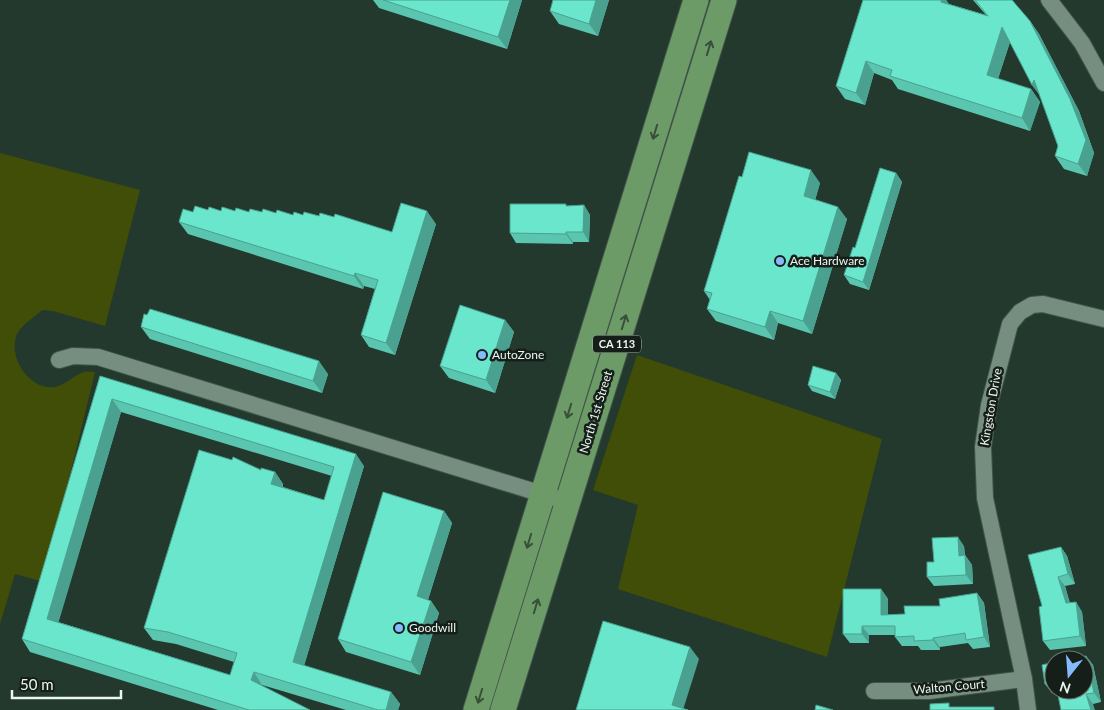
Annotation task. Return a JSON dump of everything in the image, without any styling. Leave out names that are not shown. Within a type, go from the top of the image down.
[{"type":"main road","name":"CA 113","points":[[476,710],[696,0]]},
{"type":"main road","name":"North 1st Street","points":[[503,710],[724,0]]},
{"type":"street","points":[[1049,0],[1082,42],[1104,83]]},
{"type":"street","name":"Kingston Drive","points":[[1028,710],[1024,679],[985,498],[983,447],[989,405],[1010,324],[1020,312],[1032,305],[1043,304],[1104,319]]},
{"type":"street","points":[[60,360],[73,356],[98,357],[568,502]]},
{"type":"street","name":"Walton Court","points":[[874,691],[929,691],[1024,679]]},
{"type":"green space","points":[[0,153],[140,190],[105,326],[53,311],[42,310],[25,324],[17,334],[15,351],[21,368],[26,375],[40,385],[48,387],[58,386],[84,372],[95,372],[44,582],[15,574],[0,624]]},
{"type":"green space","points":[[637,355],[882,439],[827,657],[618,589],[638,505],[593,490]]},
{"type":"building","points":[[383,0],[510,0],[498,37]]},
{"type":"building","points":[[553,0],[596,0],[589,24],[550,11]]},
{"type":"building","points":[[863,0],[941,0],[941,2],[988,16],[975,0],[1012,0],[1030,21],[1070,99],[1086,140],[1078,164],[1055,156],[1058,146],[1034,80],[1032,85],[1002,27],[987,75],[1031,89],[1022,118],[890,76],[892,70],[866,61],[856,93],[836,86]]},
{"type":"building","name":"Ace Hardware","points":[[749,152],[811,170],[804,196],[838,207],[803,321],[770,311],[765,327],[707,309],[712,293],[704,291],[739,176],[742,177]]},
{"type":"building","points":[[880,168],[896,173],[863,282],[844,275],[853,247],[855,248]]},
{"type":"building","points":[[401,203],[427,211],[386,343],[361,335],[378,280],[355,273],[354,276],[179,222],[183,209],[193,212],[195,206],[208,210],[209,207],[221,211],[222,207],[235,211],[236,208],[249,212],[250,209],[262,212],[263,209],[276,213],[277,210],[293,215],[294,212],[303,215],[304,212],[319,216],[320,213],[334,217],[335,214],[392,232]]},
{"type":"building","points":[[510,204],[584,205],[583,232],[566,232],[566,234],[510,233]]},
{"type":"building","name":"AutoZone","points":[[460,305],[505,320],[486,380],[440,366]]},
{"type":"building","points":[[150,309],[319,361],[313,381],[141,327],[144,314],[147,315]]},
{"type":"building","points":[[813,366],[836,373],[830,392],[808,385]]},
{"type":"building","points":[[100,376],[356,454],[293,662],[391,692],[386,710],[378,710],[254,672],[251,680],[310,710],[249,710],[22,639]],"holes":[[[112,399],[334,467],[324,500],[271,484],[275,472],[261,468],[261,470],[233,457],[232,460],[199,450],[144,628],[168,632],[237,653],[230,675],[47,619]]]},
{"type":"building","points":[[383,492],[444,511],[417,596],[431,601],[411,662],[338,639]]},
{"type":"building","points":[[958,537],[959,556],[965,555],[966,575],[927,577],[927,562],[934,562],[932,538]]},
{"type":"building","points":[[1061,547],[1068,574],[1058,577],[1066,603],[1076,602],[1080,636],[1043,641],[1039,607],[1042,606],[1028,555]]},
{"type":"building","points":[[843,589],[881,589],[881,615],[905,614],[904,606],[940,606],[939,599],[977,593],[984,637],[966,640],[965,633],[933,638],[933,640],[914,641],[914,636],[895,637],[895,626],[862,626],[862,634],[843,634]]},
{"type":"building","points":[[603,621],[690,647],[672,705],[688,710],[576,710]]},
{"type":"building","points":[[1059,700],[1088,700],[1091,710],[1061,710]]},
{"type":"building","points":[[949,703],[949,707],[994,707],[994,710],[930,710],[930,704]]},
{"type":"building","points":[[816,705],[833,710],[815,710]]},
{"type":"place","name":"Ace Hardware","points":[[780,261]]},
{"type":"place","name":"AutoZone","points":[[482,355]]},
{"type":"place","name":"Goodwill","points":[[399,628]]}]
